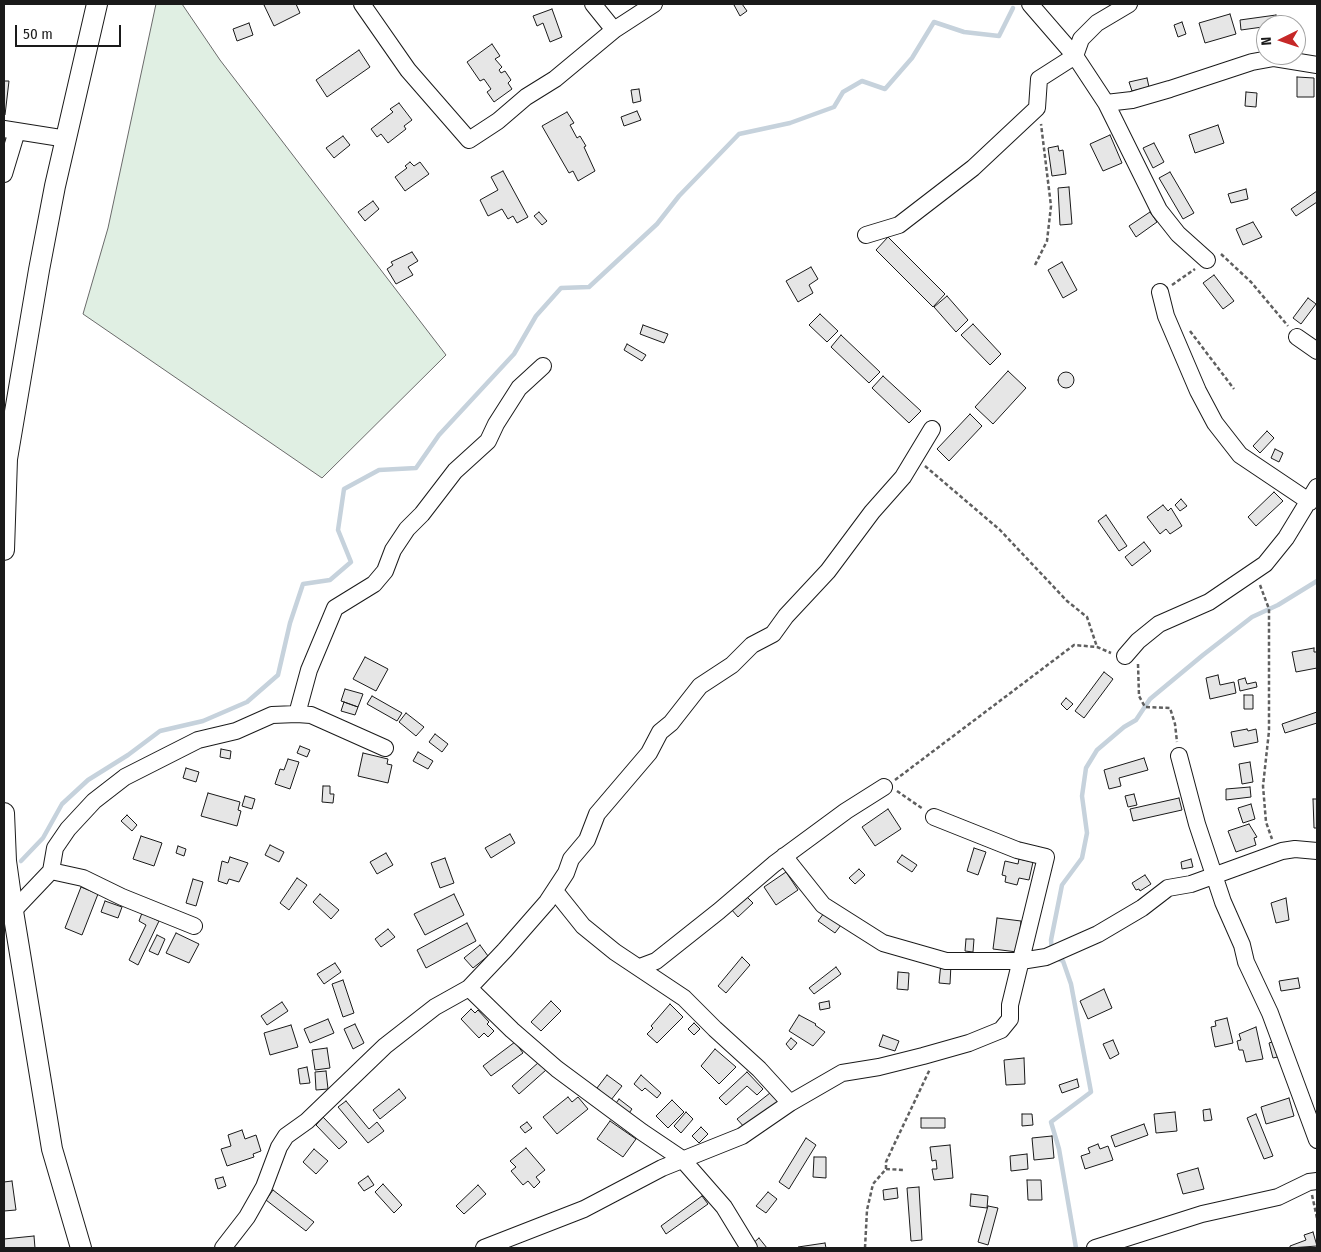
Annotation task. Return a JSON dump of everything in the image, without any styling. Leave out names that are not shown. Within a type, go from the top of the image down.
[{"type":"main road","points":[[4,550],[6,458],[55,186],[97,4]]},
{"type":"main road","points":[[4,812],[4,835],[13,911],[52,1149],[81,1248]]},
{"type":"street","points":[[362,4],[408,70],[469,140],[498,121],[526,97],[555,80],[614,30],[654,4]]},
{"type":"street","points":[[593,4],[614,30]]},
{"type":"street","points":[[1030,4],[1075,56],[1106,103],[1159,210],[1178,234],[1207,260]]},
{"type":"street","points":[[866,236],[899,224],[973,168],[1037,108],[1038,79],[1075,56],[1081,39],[1097,23],[1129,4]]},
{"type":"street","points":[[1106,103],[1132,100],[1252,62],[1274,58],[1317,65]]},
{"type":"street","points":[[4,174],[10,130],[67,139]]},
{"type":"street","points":[[1160,292],[1166,316],[1198,391],[1215,422],[1240,455],[1310,502]]},
{"type":"street","points":[[1297,337],[1317,351]]},
{"type":"street","points":[[297,714],[309,670],[335,608],[374,584],[384,572],[393,550],[407,529],[422,514],[455,471],[488,441],[496,424],[519,388],[543,366]]},
{"type":"street","points":[[223,1248],[247,1217],[264,1187],[279,1147],[286,1136],[307,1121],[385,1046],[435,1007],[469,988],[506,950],[555,891],[566,873],[571,859],[587,840],[598,814],[650,753],[660,732],[671,723],[700,686],[732,665],[752,645],[773,634],[786,616],[828,572],[872,512],[903,477],[932,429]]},
{"type":"street","points":[[1124,656],[1138,641],[1159,624],[1209,602],[1255,568],[1264,564],[1286,538],[1310,502],[1317,487]]},
{"type":"street","points":[[13,911],[51,871],[54,848],[68,829],[94,801],[125,777],[198,740],[236,731],[272,715],[297,714],[311,715],[385,748]]},
{"type":"street","points":[[1178,756],[1197,824],[1223,902],[1242,945],[1246,962],[1270,1013],[1317,1140]]},
{"type":"street","points":[[640,967],[656,961],[687,938],[784,856],[884,787]]},
{"type":"street","points":[[484,1248],[584,1209],[682,1159],[742,1136],[790,1103],[842,1073],[879,1067],[969,1043],[1001,1030],[1010,1020],[1010,1005],[1046,857],[1009,847],[934,817]]},
{"type":"street","points":[[784,856],[823,905],[883,943],[946,961],[1021,962],[1046,957],[1098,934],[1142,908],[1168,888],[1191,884],[1277,853],[1294,849],[1317,850]]},
{"type":"street","points":[[51,871],[83,878],[122,897],[194,926]]},
{"type":"street","points":[[555,891],[582,926],[615,952],[684,998],[715,1030],[759,1069],[790,1103]]},
{"type":"street","points":[[469,988],[512,1030],[557,1069],[682,1159],[724,1207],[749,1248]]},
{"type":"street","points":[[1094,1248],[1202,1214],[1278,1197],[1313,1182]]},
{"type":"path","points":[[1035,265],[1047,241],[1051,206],[1045,163],[1044,134],[1037,108]]},
{"type":"path","points":[[1160,292],[1207,260],[1222,253],[1251,282],[1297,337]]},
{"type":"path","points":[[1166,316],[1185,325],[1234,389]]},
{"type":"path","points":[[915,457],[1000,530],[1067,601],[1086,617],[1097,648]]},
{"type":"path","points":[[1255,568],[1269,609],[1269,731],[1263,786],[1266,822],[1277,853]]},
{"type":"path","points":[[1138,641],[1139,696],[1144,707],[1170,708],[1175,724],[1178,756]]},
{"type":"path","points":[[884,787],[908,772],[944,742],[1074,645],[1097,648],[1124,656]]},
{"type":"path","points":[[884,787],[892,788],[934,817]]},
{"type":"path","points":[[865,1248],[867,1210],[872,1184],[886,1170],[886,1162],[929,1069],[934,1052]]},
{"type":"path","points":[[886,1170],[903,1170]]},
{"type":"path","points":[[1313,1182],[1317,1218]]},
{"type":"green space","points":[[156,4],[182,4],[220,60],[446,355],[322,478],[83,314],[108,228]]},
{"type":"building","points":[[296,4],[300,13],[274,26],[264,5]]},
{"type":"building","points":[[742,4],[747,11],[740,16],[734,5]]},
{"type":"building","points":[[552,9],[562,37],[550,42],[543,23],[537,26],[533,16]]},
{"type":"building","points":[[1230,14],[1236,34],[1205,43],[1199,23]]},
{"type":"building","points":[[1256,18],[1256,28],[1241,30],[1240,20]]},
{"type":"building","points":[[1182,22],[1186,34],[1178,37],[1174,25]]},
{"type":"building","points":[[249,23],[253,35],[237,41],[233,29]]},
{"type":"building","points":[[492,44],[500,56],[495,59],[502,67],[499,70],[501,73],[505,71],[511,80],[508,83],[512,89],[494,102],[487,92],[491,89],[484,79],[480,81],[467,62]]},
{"type":"building","points":[[359,50],[370,67],[327,97],[316,80]]},
{"type":"building","points":[[1297,77],[1314,78],[1314,97],[1297,97]]},
{"type":"building","points":[[1147,78],[1149,87],[1132,91],[1129,82]]},
{"type":"building","points":[[4,81],[9,81],[5,115],[4,115]]},
{"type":"building","points":[[639,89],[641,101],[633,103],[631,90]]},
{"type":"building","points":[[1246,92],[1257,93],[1256,107],[1245,106]]},
{"type":"building","points":[[399,103],[412,120],[404,126],[406,129],[388,143],[381,134],[377,137],[371,129],[393,112],[390,109]]},
{"type":"building","points":[[637,111],[641,120],[624,126],[621,117]]},
{"type":"building","points":[[567,112],[574,123],[570,125],[577,138],[580,136],[586,146],[584,147],[595,171],[578,181],[573,171],[569,173],[542,126]]},
{"type":"building","points":[[1218,125],[1224,143],[1195,153],[1189,135]]},
{"type":"building","points":[[1110,135],[1122,163],[1103,171],[1090,144]]},
{"type":"building","points":[[343,136],[350,145],[334,158],[326,148]]},
{"type":"building","points":[[1154,143],[1164,162],[1153,168],[1143,148]]},
{"type":"building","points":[[1058,146],[1059,151],[1063,150],[1066,174],[1052,176],[1048,148]]},
{"type":"building","points":[[410,162],[414,166],[420,162],[429,174],[405,191],[395,177],[407,168],[405,166]]},
{"type":"building","points":[[503,171],[528,217],[517,223],[513,216],[508,219],[502,209],[488,216],[480,200],[498,190],[491,177]]},
{"type":"building","points":[[1170,172],[1194,213],[1183,219],[1159,178]]},
{"type":"building","points":[[1069,187],[1072,224],[1060,225],[1058,188]]},
{"type":"building","points":[[1246,189],[1248,199],[1231,203],[1228,194]]},
{"type":"building","points":[[1317,191],[1317,202],[1296,216],[1291,209]]},
{"type":"building","points":[[373,201],[379,209],[365,221],[358,212]]},
{"type":"building","points":[[539,212],[547,221],[542,225],[534,216]]},
{"type":"building","points":[[1150,212],[1157,222],[1136,237],[1129,226]]},
{"type":"building","points":[[1253,222],[1262,237],[1243,245],[1236,229]]},
{"type":"building","points":[[888,237],[945,294],[933,307],[876,250]]},
{"type":"building","points":[[412,252],[418,261],[408,267],[413,275],[396,284],[387,269],[393,265],[391,262]]},
{"type":"building","points":[[1062,262],[1077,290],[1063,298],[1048,270]]},
{"type":"building","points":[[811,267],[818,279],[809,285],[813,293],[798,302],[786,281]]},
{"type":"building","points":[[1214,275],[1234,301],[1223,309],[1203,283]]},
{"type":"building","points":[[947,296],[968,320],[956,332],[934,307]]},
{"type":"building","points":[[1308,298],[1316,304],[1301,324],[1293,318]]},
{"type":"building","points":[[820,314],[838,331],[827,342],[809,325]]},
{"type":"building","points":[[973,324],[1001,354],[990,365],[961,335]]},
{"type":"building","points":[[643,325],[668,334],[664,343],[640,334]]},
{"type":"building","points":[[841,335],[880,372],[869,383],[831,347]]},
{"type":"building","points":[[627,344],[646,355],[642,361],[624,350]]},
{"type":"building","points":[[1008,371],[1026,388],[993,424],[975,407]]},
{"type":"building","points":[[1063,372],[1069,372],[1074,377],[1072,386],[1063,388],[1058,383],[1058,377]]},
{"type":"building","points":[[883,376],[921,411],[909,423],[872,388]]},
{"type":"building","points":[[970,414],[982,426],[949,461],[937,449]]},
{"type":"building","points":[[1267,431],[1274,438],[1260,453],[1253,446]]},
{"type":"building","points":[[1275,449],[1283,453],[1279,462],[1271,458]]},
{"type":"building","points":[[1274,492],[1283,501],[1256,526],[1248,517]]},
{"type":"building","points":[[1181,499],[1187,506],[1180,511],[1175,505]]},
{"type":"building","points":[[1163,505],[1168,511],[1171,508],[1182,526],[1170,534],[1166,529],[1160,534],[1147,517]]},
{"type":"building","points":[[1106,515],[1127,546],[1119,551],[1098,521]]},
{"type":"building","points":[[1144,542],[1151,551],[1132,566],[1125,557]]},
{"type":"building","points":[[1314,648],[1314,652],[1317,652],[1317,668],[1296,672],[1292,652]]},
{"type":"building","points":[[365,657],[388,669],[376,691],[353,679]]},
{"type":"building","points":[[1104,672],[1113,679],[1084,718],[1075,711]]},
{"type":"building","points":[[1218,675],[1220,685],[1234,682],[1236,693],[1210,699],[1206,678]]},
{"type":"building","points":[[1245,678],[1247,684],[1256,682],[1257,687],[1240,691],[1238,680]]},
{"type":"building","points":[[345,689],[363,694],[358,707],[341,701]]},
{"type":"building","points":[[1244,695],[1253,695],[1253,709],[1244,709]]},
{"type":"building","points":[[372,696],[402,713],[397,721],[367,704]]},
{"type":"building","points":[[1066,698],[1073,704],[1067,710],[1061,704]]},
{"type":"building","points":[[344,702],[358,707],[355,715],[341,711]]},
{"type":"building","points":[[1317,712],[1317,723],[1285,733],[1282,724]]},
{"type":"building","points":[[406,713],[424,727],[416,736],[399,722]]},
{"type":"building","points":[[1247,729],[1248,731],[1256,729],[1258,742],[1234,747],[1231,732]]},
{"type":"building","points":[[435,734],[448,744],[442,752],[429,742]]},
{"type":"building","points":[[300,746],[310,750],[307,757],[297,753]]},
{"type":"building","points":[[221,749],[231,751],[230,759],[220,757]]},
{"type":"building","points":[[418,752],[433,761],[428,769],[413,761]]},
{"type":"building","points":[[363,753],[388,759],[387,764],[392,765],[388,783],[358,776]]},
{"type":"building","points":[[1144,758],[1148,770],[1119,778],[1121,786],[1109,789],[1104,770]]},
{"type":"building","points":[[288,759],[299,762],[290,789],[275,784],[280,769],[284,770]]},
{"type":"building","points":[[1250,762],[1253,782],[1242,784],[1239,764]]},
{"type":"building","points":[[186,768],[199,772],[196,782],[183,778]]},
{"type":"building","points":[[323,786],[330,786],[330,794],[334,794],[333,803],[322,802]]},
{"type":"building","points":[[1250,787],[1251,797],[1226,800],[1226,789]]},
{"type":"building","points":[[208,793],[240,802],[238,810],[241,811],[237,826],[201,816]]},
{"type":"building","points":[[1134,794],[1137,805],[1128,807],[1125,796]]},
{"type":"building","points":[[245,796],[255,799],[252,809],[242,806]]},
{"type":"building","points":[[1179,798],[1182,810],[1133,821],[1130,809]]},
{"type":"building","points":[[1313,799],[1317,799],[1317,828],[1314,828]]},
{"type":"building","points":[[1251,804],[1255,819],[1243,823],[1238,808]]},
{"type":"building","points":[[888,809],[901,829],[875,846],[862,827]]},
{"type":"building","points":[[127,815],[137,825],[132,831],[121,821]]},
{"type":"building","points":[[1249,824],[1257,837],[1254,838],[1256,845],[1236,852],[1228,831]]},
{"type":"building","points":[[510,834],[515,843],[491,858],[485,848]]},
{"type":"building","points":[[141,836],[162,843],[154,866],[133,859]]},
{"type":"building","points":[[270,845],[284,852],[279,862],[265,855]]},
{"type":"building","points":[[178,846],[186,849],[184,856],[176,853]]},
{"type":"building","points":[[974,848],[986,852],[978,875],[967,871]]},
{"type":"building","points":[[386,853],[393,865],[377,874],[370,862]]},
{"type":"building","points":[[902,855],[917,865],[912,872],[897,862]]},
{"type":"building","points":[[230,857],[248,863],[239,882],[229,879],[227,884],[218,881],[222,861],[228,863]]},
{"type":"building","points":[[445,858],[454,883],[440,888],[431,863]]},
{"type":"building","points":[[1019,859],[1033,862],[1029,880],[1019,878],[1017,885],[1005,882],[1006,876],[1002,875],[1005,861],[1018,864]]},
{"type":"building","points":[[1191,859],[1193,867],[1182,869],[1181,862]]},
{"type":"building","points":[[859,869],[865,875],[855,884],[849,878]]},
{"type":"building","points":[[786,872],[798,890],[776,905],[764,887]]},
{"type":"building","points":[[1145,875],[1151,884],[1140,891],[1139,889],[1136,890],[1132,883]]},
{"type":"building","points":[[297,878],[307,885],[289,910],[280,903]]},
{"type":"building","points":[[193,879],[203,882],[196,906],[186,903]]},
{"type":"building","points":[[81,887],[98,894],[82,935],[65,928]]},
{"type":"building","points":[[320,894],[339,910],[331,919],[313,902]]},
{"type":"building","points":[[454,894],[464,915],[425,935],[414,914]]},
{"type":"building","points":[[745,895],[753,903],[738,917],[731,909]]},
{"type":"building","points":[[1286,898],[1289,920],[1276,923],[1271,903]]},
{"type":"building","points":[[105,901],[122,907],[118,918],[101,912]]},
{"type":"building","points":[[142,913],[159,921],[138,965],[129,960],[146,925],[139,921]]},
{"type":"building","points":[[824,913],[841,925],[835,933],[818,921]]},
{"type":"building","points":[[997,918],[1021,921],[1017,952],[993,949]]},
{"type":"building","points":[[467,923],[476,941],[426,968],[417,950]]},
{"type":"building","points":[[388,929],[395,937],[381,947],[375,939]]},
{"type":"building","points":[[176,933],[199,944],[189,963],[166,953]]},
{"type":"building","points":[[157,935],[165,939],[158,955],[149,951]]},
{"type":"building","points":[[966,939],[974,939],[973,952],[965,951]]},
{"type":"building","points":[[480,945],[488,956],[473,968],[464,958]]},
{"type":"building","points":[[742,957],[750,965],[726,993],[718,986]]},
{"type":"building","points":[[335,963],[341,972],[324,984],[317,974]]},
{"type":"building","points":[[941,963],[951,964],[950,984],[939,983]]},
{"type":"building","points":[[836,967],[841,974],[814,994],[809,988]]},
{"type":"building","points":[[898,972],[909,973],[908,990],[897,989]]},
{"type":"building","points":[[1298,978],[1300,988],[1281,991],[1279,981]]},
{"type":"building","points":[[343,980],[354,1013],[343,1017],[332,984]]},
{"type":"building","points":[[1104,989],[1112,1008],[1088,1019],[1080,1001]]},
{"type":"building","points":[[551,1001],[561,1011],[541,1031],[531,1022]]},
{"type":"building","points":[[829,1001],[830,1008],[820,1010],[819,1003]]},
{"type":"building","points":[[282,1002],[288,1011],[267,1025],[261,1016]]},
{"type":"building","points":[[670,1004],[683,1017],[657,1043],[647,1034],[653,1028],[651,1026]]},
{"type":"building","points":[[471,1009],[475,1013],[478,1010],[489,1022],[487,1024],[494,1031],[488,1037],[484,1033],[479,1038],[461,1019]]},
{"type":"building","points":[[799,1015],[816,1024],[825,1032],[813,1046],[789,1031]]},
{"type":"building","points":[[1227,1018],[1233,1043],[1215,1047],[1211,1027],[1216,1026],[1215,1021]]},
{"type":"building","points":[[328,1019],[334,1033],[310,1043],[304,1029]]},
{"type":"building","points":[[694,1023],[700,1029],[694,1035],[688,1029]]},
{"type":"building","points":[[355,1024],[364,1043],[353,1049],[344,1029]]},
{"type":"building","points":[[291,1025],[298,1047],[270,1055],[264,1033]]},
{"type":"building","points":[[1256,1027],[1263,1059],[1246,1062],[1243,1050],[1239,1050],[1237,1041],[1241,1040],[1239,1034]]},
{"type":"building","points":[[883,1035],[899,1041],[895,1051],[879,1046]]},
{"type":"building","points":[[791,1038],[797,1043],[791,1050],[786,1044]]},
{"type":"building","points":[[1113,1040],[1119,1054],[1110,1059],[1103,1044]]},
{"type":"building","points":[[1278,1040],[1282,1056],[1273,1058],[1269,1043]]},
{"type":"building","points":[[515,1042],[523,1053],[491,1076],[483,1066]]},
{"type":"building","points":[[327,1048],[330,1068],[315,1070],[312,1050]]},
{"type":"building","points":[[715,1049],[736,1067],[719,1084],[701,1066]]},
{"type":"building","points":[[1024,1058],[1025,1084],[1006,1085],[1004,1060]]},
{"type":"building","points":[[539,1062],[546,1070],[519,1094],[512,1086]]},
{"type":"building","points":[[307,1067],[310,1083],[300,1084],[298,1069]]},
{"type":"building","points":[[326,1071],[328,1089],[316,1090],[315,1072]]},
{"type":"building","points":[[747,1072],[763,1089],[757,1095],[747,1086],[726,1105],[719,1098]]},
{"type":"building","points":[[607,1075],[622,1086],[611,1100],[597,1088]]},
{"type":"building","points":[[641,1075],[661,1093],[657,1098],[645,1088],[642,1091],[634,1084]]},
{"type":"building","points":[[1077,1079],[1079,1087],[1062,1093],[1059,1085]]},
{"type":"building","points":[[399,1089],[406,1098],[380,1119],[373,1110]]},
{"type":"building","points":[[770,1093],[778,1102],[745,1128],[737,1119]]},
{"type":"building","points":[[568,1097],[572,1102],[578,1097],[588,1109],[557,1134],[543,1117]]},
{"type":"building","points":[[1289,1098],[1294,1116],[1266,1124],[1261,1107]]},
{"type":"building","points":[[619,1099],[632,1109],[627,1116],[614,1106]]},
{"type":"building","points":[[672,1100],[684,1112],[668,1128],[656,1116]]},
{"type":"building","points":[[346,1101],[369,1129],[377,1122],[384,1131],[368,1143],[338,1107]]},
{"type":"building","points":[[1210,1109],[1212,1120],[1204,1121],[1203,1110]]},
{"type":"building","points":[[686,1112],[693,1119],[681,1133],[674,1126]]},
{"type":"building","points":[[1175,1112],[1177,1131],[1156,1133],[1154,1114]]},
{"type":"building","points":[[1022,1114],[1032,1114],[1033,1125],[1022,1126]]},
{"type":"building","points":[[1256,1114],[1273,1156],[1264,1159],[1247,1118]]},
{"type":"building","points":[[323,1117],[347,1142],[339,1149],[316,1125]]},
{"type":"building","points":[[921,1118],[945,1118],[945,1128],[921,1128]]},
{"type":"building","points":[[610,1121],[636,1139],[623,1157],[597,1139]]},
{"type":"building","points":[[527,1122],[532,1128],[525,1133],[520,1127]]},
{"type":"building","points":[[1144,1124],[1148,1135],[1115,1147],[1111,1136]]},
{"type":"building","points":[[701,1127],[708,1134],[699,1143],[692,1136]]},
{"type":"building","points":[[242,1130],[245,1139],[256,1135],[261,1151],[253,1154],[254,1157],[227,1166],[221,1149],[231,1146],[228,1135]]},
{"type":"building","points":[[1052,1136],[1054,1158],[1034,1160],[1032,1138]]},
{"type":"building","points":[[806,1138],[816,1145],[789,1189],[779,1182]]},
{"type":"building","points":[[1098,1144],[1100,1149],[1108,1146],[1113,1160],[1085,1169],[1081,1156],[1090,1153],[1088,1148]]},
{"type":"building","points":[[950,1145],[953,1178],[934,1180],[932,1169],[937,1169],[936,1160],[932,1161],[930,1147]]},
{"type":"building","points":[[526,1148],[545,1170],[536,1177],[540,1182],[534,1188],[528,1181],[523,1185],[511,1171],[516,1167],[510,1161]]},
{"type":"building","points":[[314,1149],[328,1161],[316,1174],[303,1162]]},
{"type":"building","points":[[1027,1154],[1028,1169],[1011,1171],[1010,1156]]},
{"type":"building","points":[[814,1157],[826,1157],[826,1178],[813,1177]]},
{"type":"building","points":[[1198,1168],[1204,1189],[1183,1194],[1177,1174]]},
{"type":"building","points":[[368,1176],[374,1185],[364,1191],[358,1183]]},
{"type":"building","points":[[223,1177],[226,1186],[218,1189],[215,1179]]},
{"type":"building","points":[[1027,1180],[1041,1180],[1042,1200],[1028,1200]]},
{"type":"building","points":[[12,1181],[16,1210],[4,1211],[4,1182]]},
{"type":"building","points":[[383,1184],[402,1205],[394,1213],[375,1192]]},
{"type":"building","points":[[478,1185],[486,1194],[464,1214],[456,1206]]},
{"type":"building","points":[[919,1187],[922,1240],[911,1241],[907,1188]]},
{"type":"building","points":[[897,1188],[898,1198],[884,1200],[883,1190]]},
{"type":"building","points":[[273,1190],[314,1222],[306,1231],[266,1200]]},
{"type":"building","points":[[768,1192],[777,1199],[766,1213],[756,1206]]},
{"type":"building","points":[[971,1194],[988,1196],[987,1208],[970,1206]]},
{"type":"building","points":[[702,1196],[708,1204],[666,1234],[661,1226]]},
{"type":"building","points":[[988,1206],[998,1208],[988,1245],[978,1242]]},
{"type":"building","points":[[1313,1232],[1317,1246],[1290,1248],[1290,1246],[1306,1240],[1304,1235]]},
{"type":"building","points":[[34,1236],[35,1248],[4,1248],[4,1239]]},
{"type":"building","points":[[759,1238],[767,1248],[754,1248],[751,1245]]},
{"type":"building","points":[[825,1243],[826,1248],[798,1247]]},
{"type":"waterway","points":[[21,861],[43,838],[62,804],[88,780],[128,755],[160,731],[203,721],[247,702],[278,675],[290,623],[303,584],[330,580],[351,562],[338,530],[344,489],[379,470],[416,468],[439,435],[514,354],[536,316],[561,288],[589,287],[657,224],[679,196],[739,134],[790,123],[834,107],[843,92],[862,81],[885,89],[912,58],[934,22],[964,32],[999,36],[1013,8]]},
{"type":"waterway","points":[[1052,952],[1051,940],[1062,885],[1082,858],[1087,833],[1082,796],[1086,768],[1097,750],[1124,727],[1136,720],[1150,699],[1252,617],[1278,605],[1317,581]]},
{"type":"waterway","points":[[1056,958],[1063,961],[1071,984],[1091,1092],[1051,1122],[1059,1149],[1076,1248]]}]
